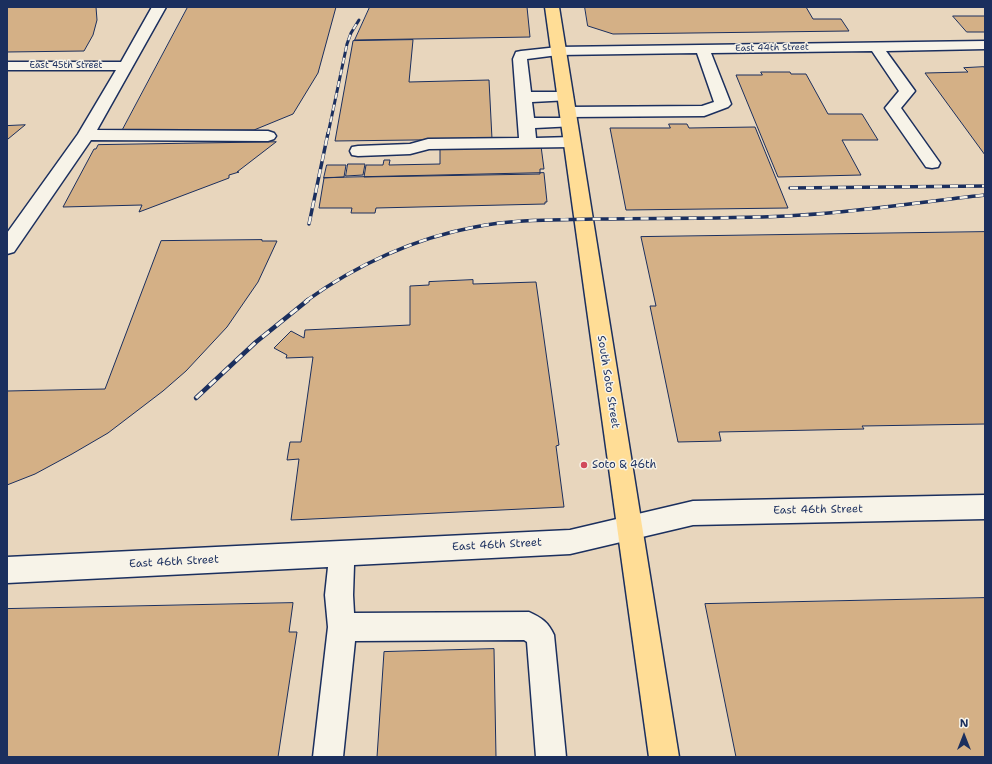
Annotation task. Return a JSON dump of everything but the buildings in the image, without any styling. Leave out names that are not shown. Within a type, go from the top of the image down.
[{"type":"main road","name":"South Soto Street","points":[[552,7],[664,757]]},
{"type":"street","points":[[7,247],[86,135],[159,7]]},
{"type":"street","name":"East 44th Street","points":[[524,97],[520,59],[522,55],[558,51],[985,45]]},
{"type":"street","points":[[876,47],[907,91],[893,108],[932,163]]},
{"type":"street","points":[[526,123],[569,118],[704,111],[723,104],[702,49]]},
{"type":"street","name":"East 45th Street","points":[[7,66],[125,66]]},
{"type":"street","points":[[528,143],[524,97],[569,118]]},
{"type":"street","points":[[358,151],[410,149],[428,144],[528,143],[569,118]]},
{"type":"street","points":[[86,135],[268,136]]},
{"type":"street","name":"East 46th Street","points":[[7,570],[570,542],[693,512],[985,507]]},
{"type":"street","points":[[328,757],[342,627],[339,595],[342,553]]},
{"type":"street","points":[[342,627],[529,626],[540,635],[551,757]]},
{"type":"shaded area","points":[[7,7],[985,7],[985,757],[7,757]]},
{"type":"railway","points":[[328,134],[347,44],[351,33],[359,20]]},
{"type":"railway","points":[[309,224],[328,133]]},
{"type":"railway","points":[[790,188],[985,186]]},
{"type":"railway","points":[[306,301],[345,276],[408,246],[430,238],[490,224],[549,220],[738,218],[811,215],[985,195]]},
{"type":"railway","points":[[196,398],[256,342],[308,300]]},
{"type":"place","name":"Soto & 46th","points":[[584,465]]}]
